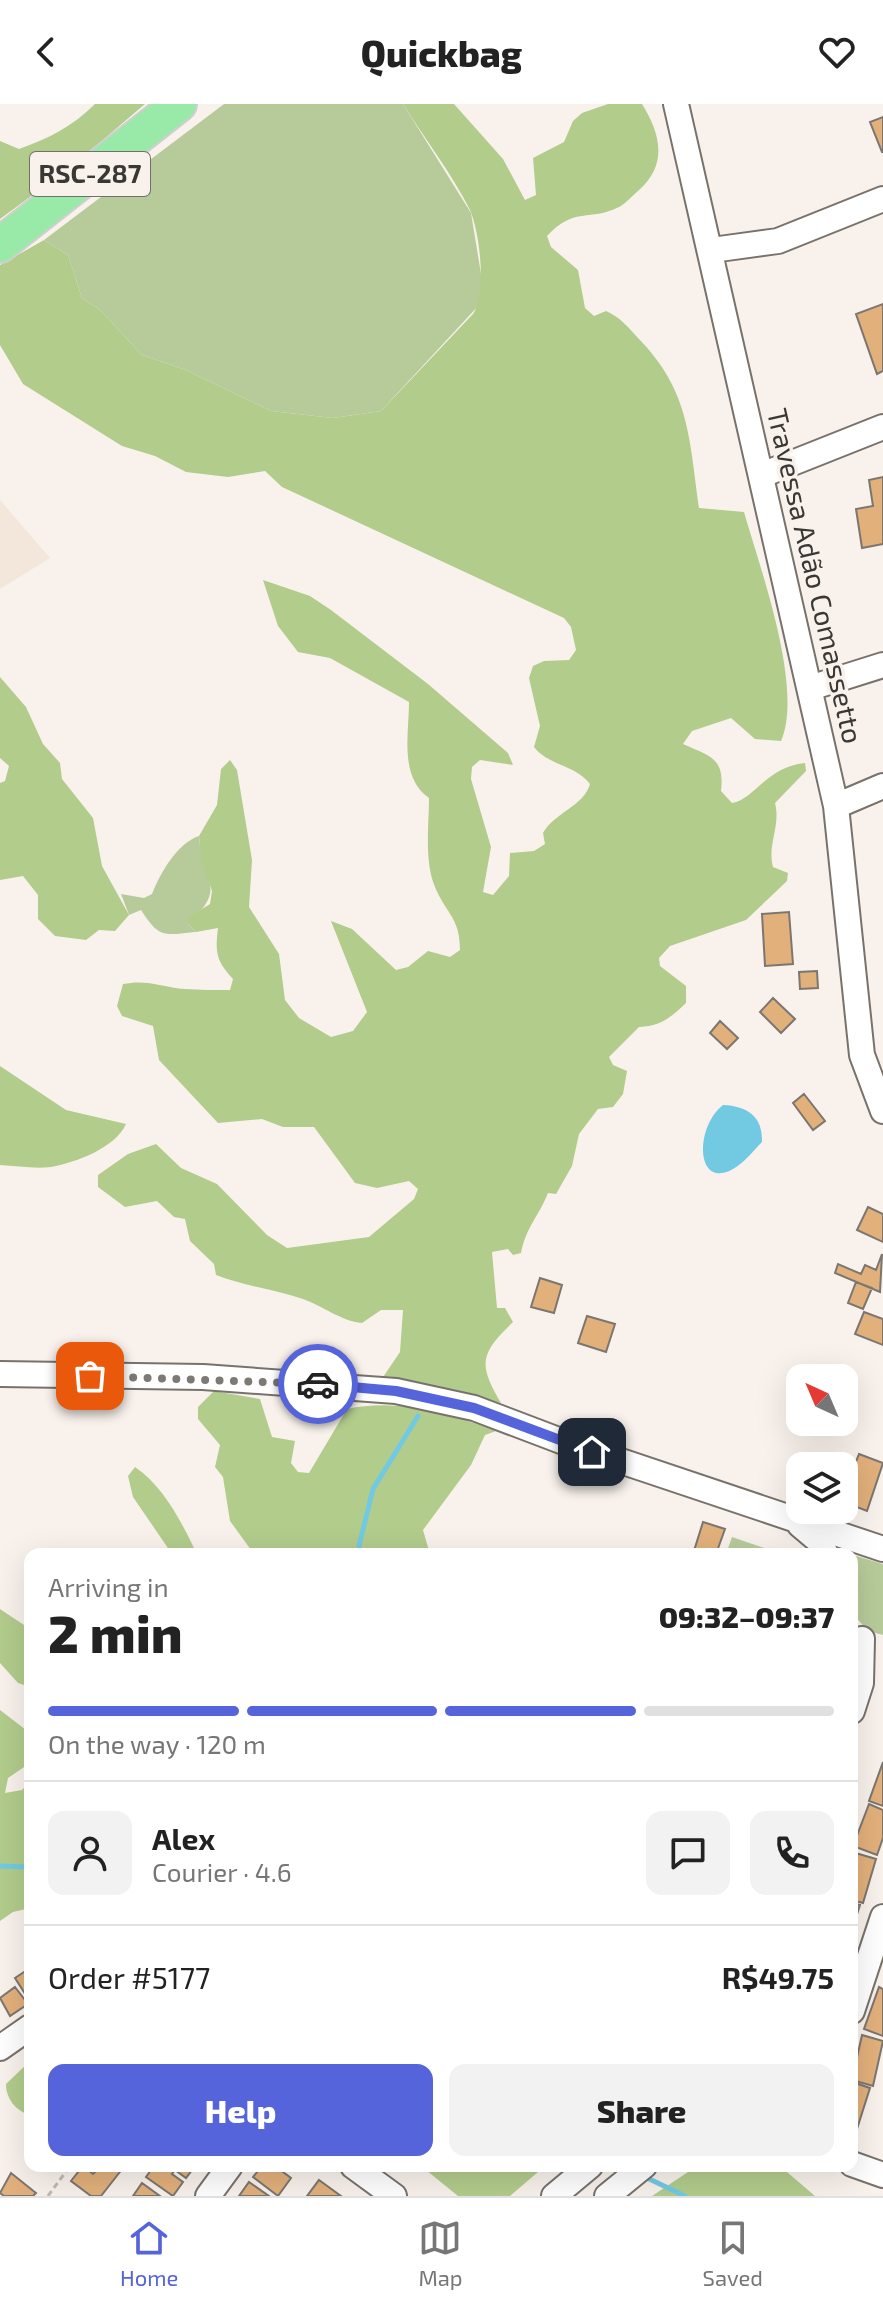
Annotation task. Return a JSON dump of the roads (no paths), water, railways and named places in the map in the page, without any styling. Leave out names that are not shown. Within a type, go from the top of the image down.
[{"type":"highway","name":"RSC-287","points":[[0,245],[179,104]]},
{"type":"street","name":"Travessa Adão Comassetto","points":[[676,104],[712,250],[836,806],[862,1055],[883,1111]]},
{"type":"street","points":[[712,250],[778,241],[883,199]]},
{"type":"street","points":[[762,475],[883,427]]},
{"type":"street","points":[[810,688],[883,665]]},
{"type":"street","points":[[836,806],[883,786]]},
{"type":"street","points":[[0,1374],[203,1377],[396,1391],[474,1408],[561,1441],[786,1517]]},
{"type":"street","points":[[800,1524],[823,1548]]},
{"type":"street","points":[[803,1524],[850,1548]]},
{"type":"street","points":[[858,1548],[883,1549]]},
{"type":"street","points":[[858,1692],[866,1637]]},
{"type":"street","points":[[861,1683],[883,1655]]},
{"type":"street","points":[[858,1993],[883,1917]]},
{"type":"street","points":[[0,2048],[24,2031]]},
{"type":"street","points":[[858,2166],[883,2175]]},
{"type":"street","points":[[208,2196],[226,2172]]},
{"type":"street","points":[[361,2172],[394,2196]]},
{"type":"street","points":[[554,2196],[583,2172]]},
{"type":"street","points":[[607,2196],[637,2172]]},
{"type":"water","points":[[723,1105],[752,1114],[760,1126],[762,1142],[745,1160],[721,1173],[712,1171],[703,1154],[707,1128]]},
{"type":"waterway","points":[[358,1548],[373,1489],[418,1416]]},
{"type":"waterway","points":[[0,1866],[24,1867]]},
{"type":"waterway","points":[[643,2176],[685,2196]]}]
